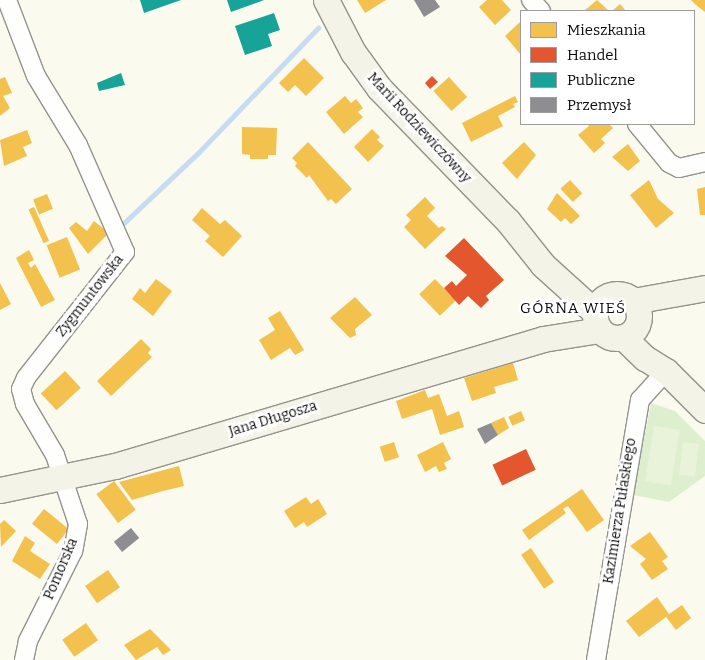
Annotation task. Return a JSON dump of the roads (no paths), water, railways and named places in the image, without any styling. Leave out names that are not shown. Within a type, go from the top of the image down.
[{"type":"street","name":"Zygmuntowska","points":[[7,0],[36,76],[78,145],[125,252],[26,378],[21,389],[24,404],[55,455],[63,477]]},
{"type":"street","name":"Marii Rodziewiczówny","points":[[326,0],[353,52],[379,88],[508,221],[580,279],[617,317],[645,358],[666,371],[705,410]]},
{"type":"street","points":[[531,0],[541,10]]},
{"type":"street","points":[[638,125],[669,163],[679,168],[705,162]]},
{"type":"street","name":"Jana Długosza","points":[[0,490],[63,477],[169,450],[705,290]]},
{"type":"street","name":"Kazimierza Pułaskiego","points":[[596,660],[638,410],[646,392],[666,371]]},
{"type":"street","name":"Pomorska","points":[[24,660],[28,641],[76,537],[78,524],[63,477]]},
{"type":"waterway","points":[[124,223],[199,152],[318,28]]},
{"type":"district","name":"GÓRNA WIEŚ","points":[[573,309]]}]
